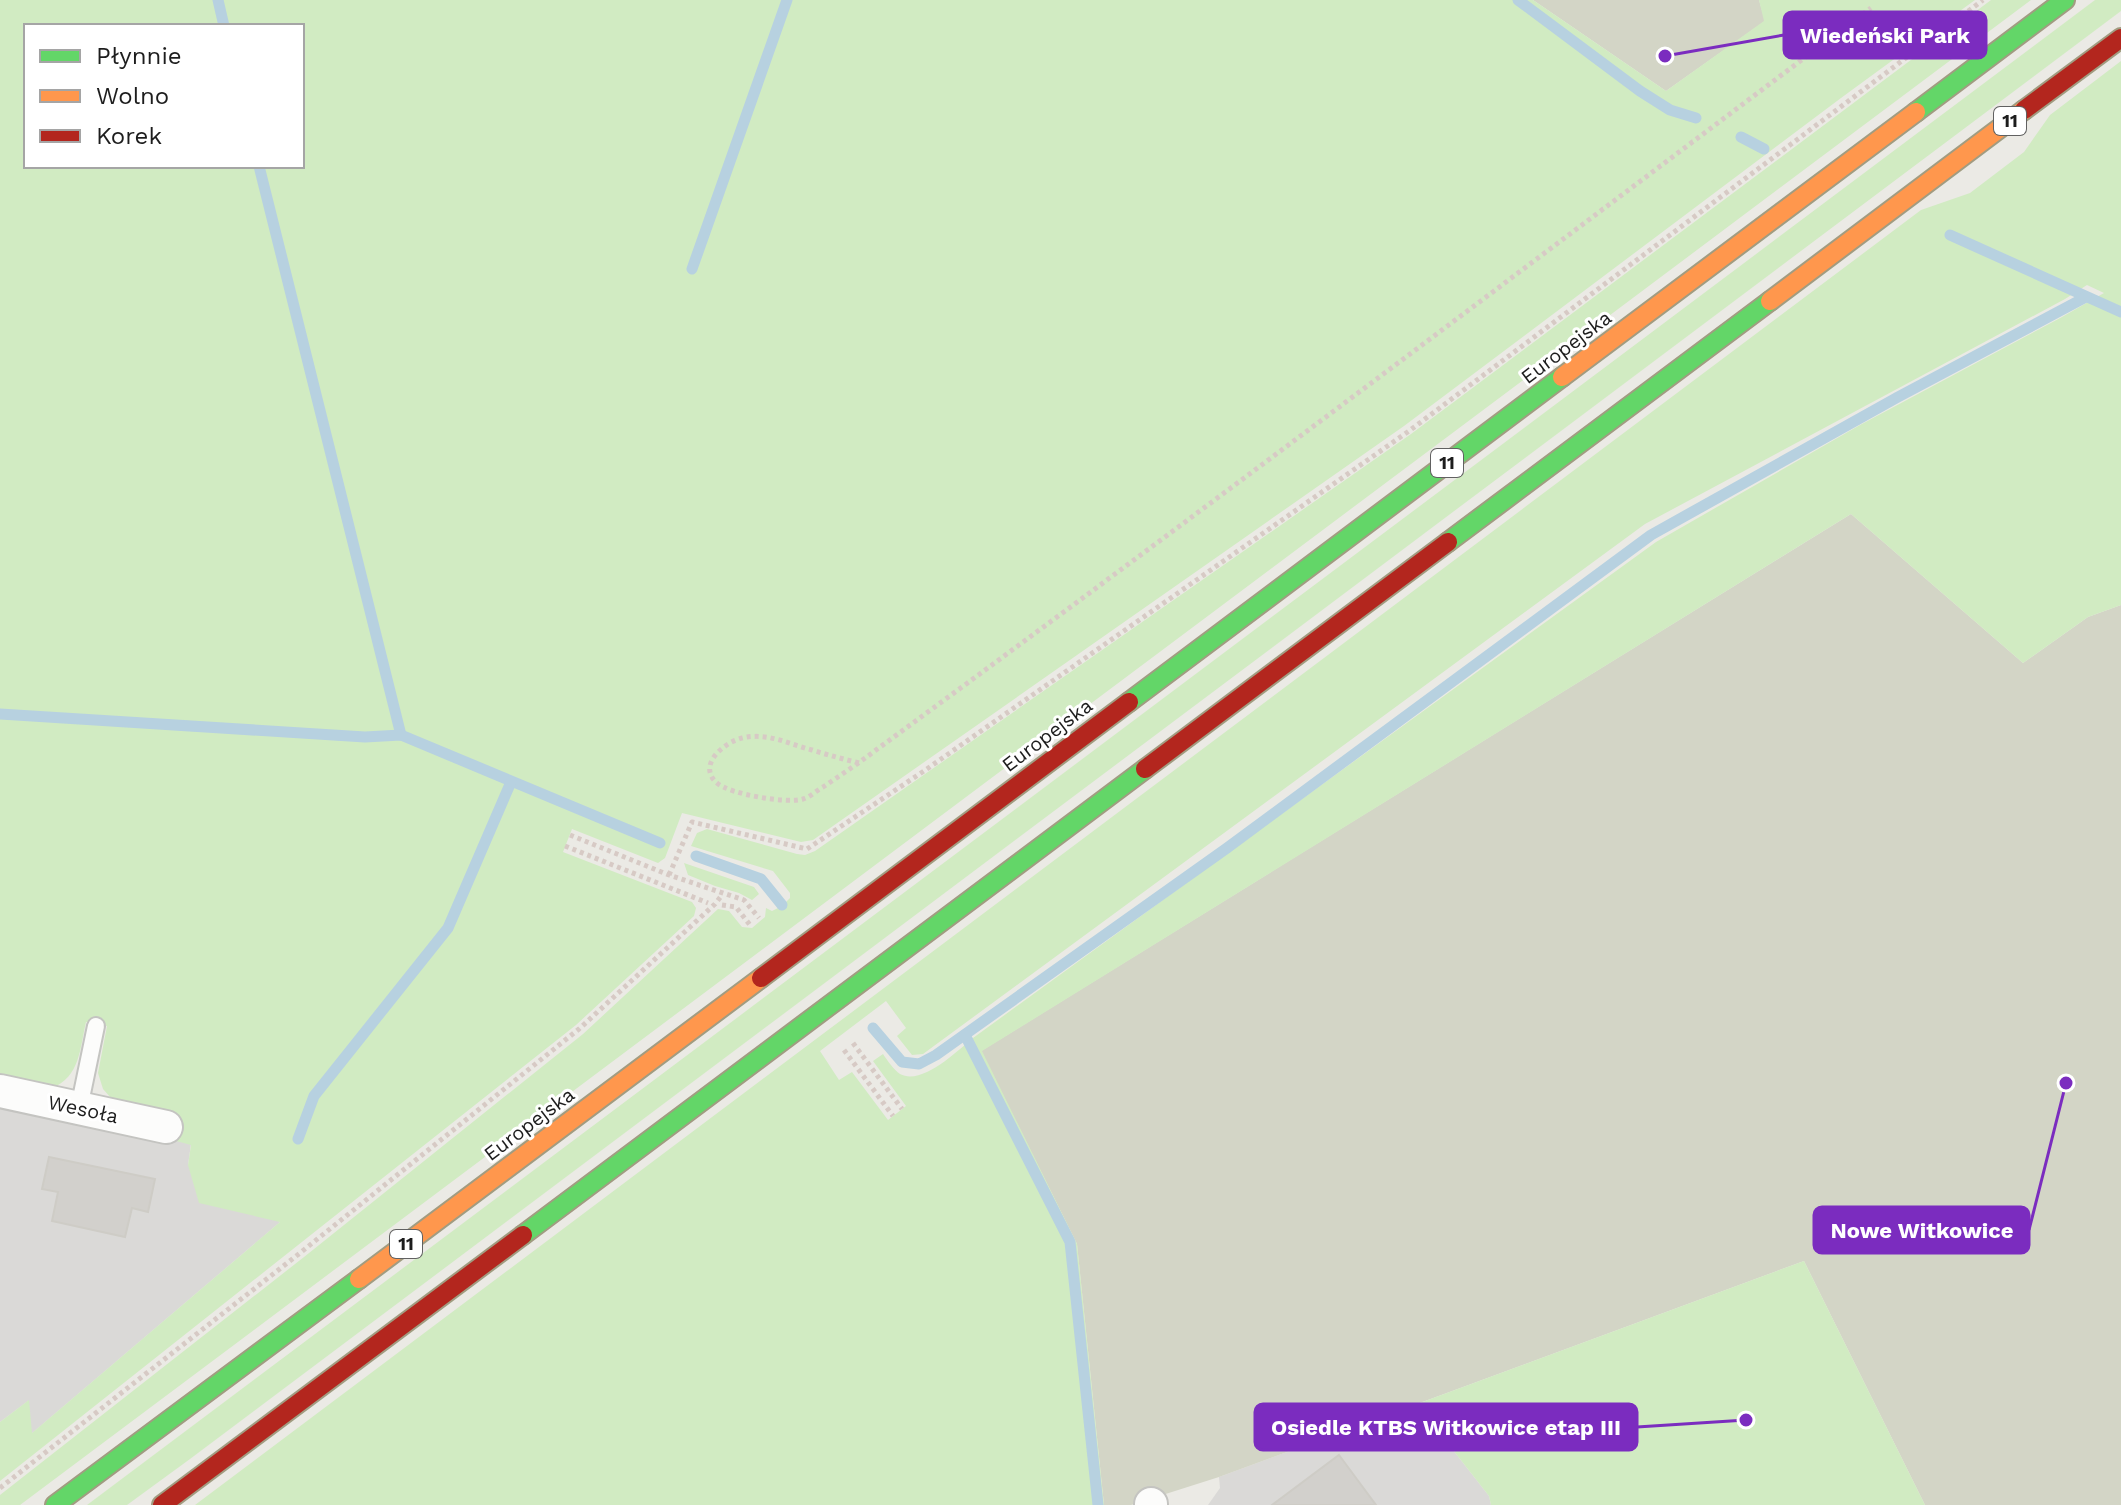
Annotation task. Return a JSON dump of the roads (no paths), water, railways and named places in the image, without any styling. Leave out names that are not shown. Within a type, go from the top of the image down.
[{"type":"main road","name":"Europejska","points":[[55,1505],[2065,0]]},
{"type":"main road","name":"11","points":[[162,1505],[2121,38]]},
{"type":"street","name":"Wesoła","points":[[0,1091],[166,1127]]},
{"type":"lane","points":[[79,1108],[96,1026]]},
{"type":"waterway","points":[[218,0],[224,24]]},
{"type":"waterway","points":[[692,269],[787,0]]},
{"type":"waterway","points":[[1518,0],[1640,91],[1670,110],[1696,118]]},
{"type":"waterway","points":[[1741,137],[1764,149]]},
{"type":"waterway","points":[[259,168],[401,735]]},
{"type":"waterway","points":[[1950,235],[2121,312]]},
{"type":"waterway","points":[[873,1028],[902,1062],[919,1064],[936,1055],[1227,848],[1651,535],[1898,397],[2086,297]]},
{"type":"waterway","points":[[0,714],[365,737],[401,735],[660,843]]},
{"type":"waterway","points":[[298,1139],[314,1096],[448,928],[511,782]]},
{"type":"waterway","points":[[696,856],[761,879],[782,905]]},
{"type":"waterway","points":[[965,1035],[1070,1242],[1098,1505]]},
{"type":"place","name":"Wiedeński Park","points":[[1665,56]]},
{"type":"place","name":"Nowe Witkowice","points":[[2066,1083]]},
{"type":"place","name":"Osiedle KTBS Witkowice etap III","points":[[1746,1420]]}]
